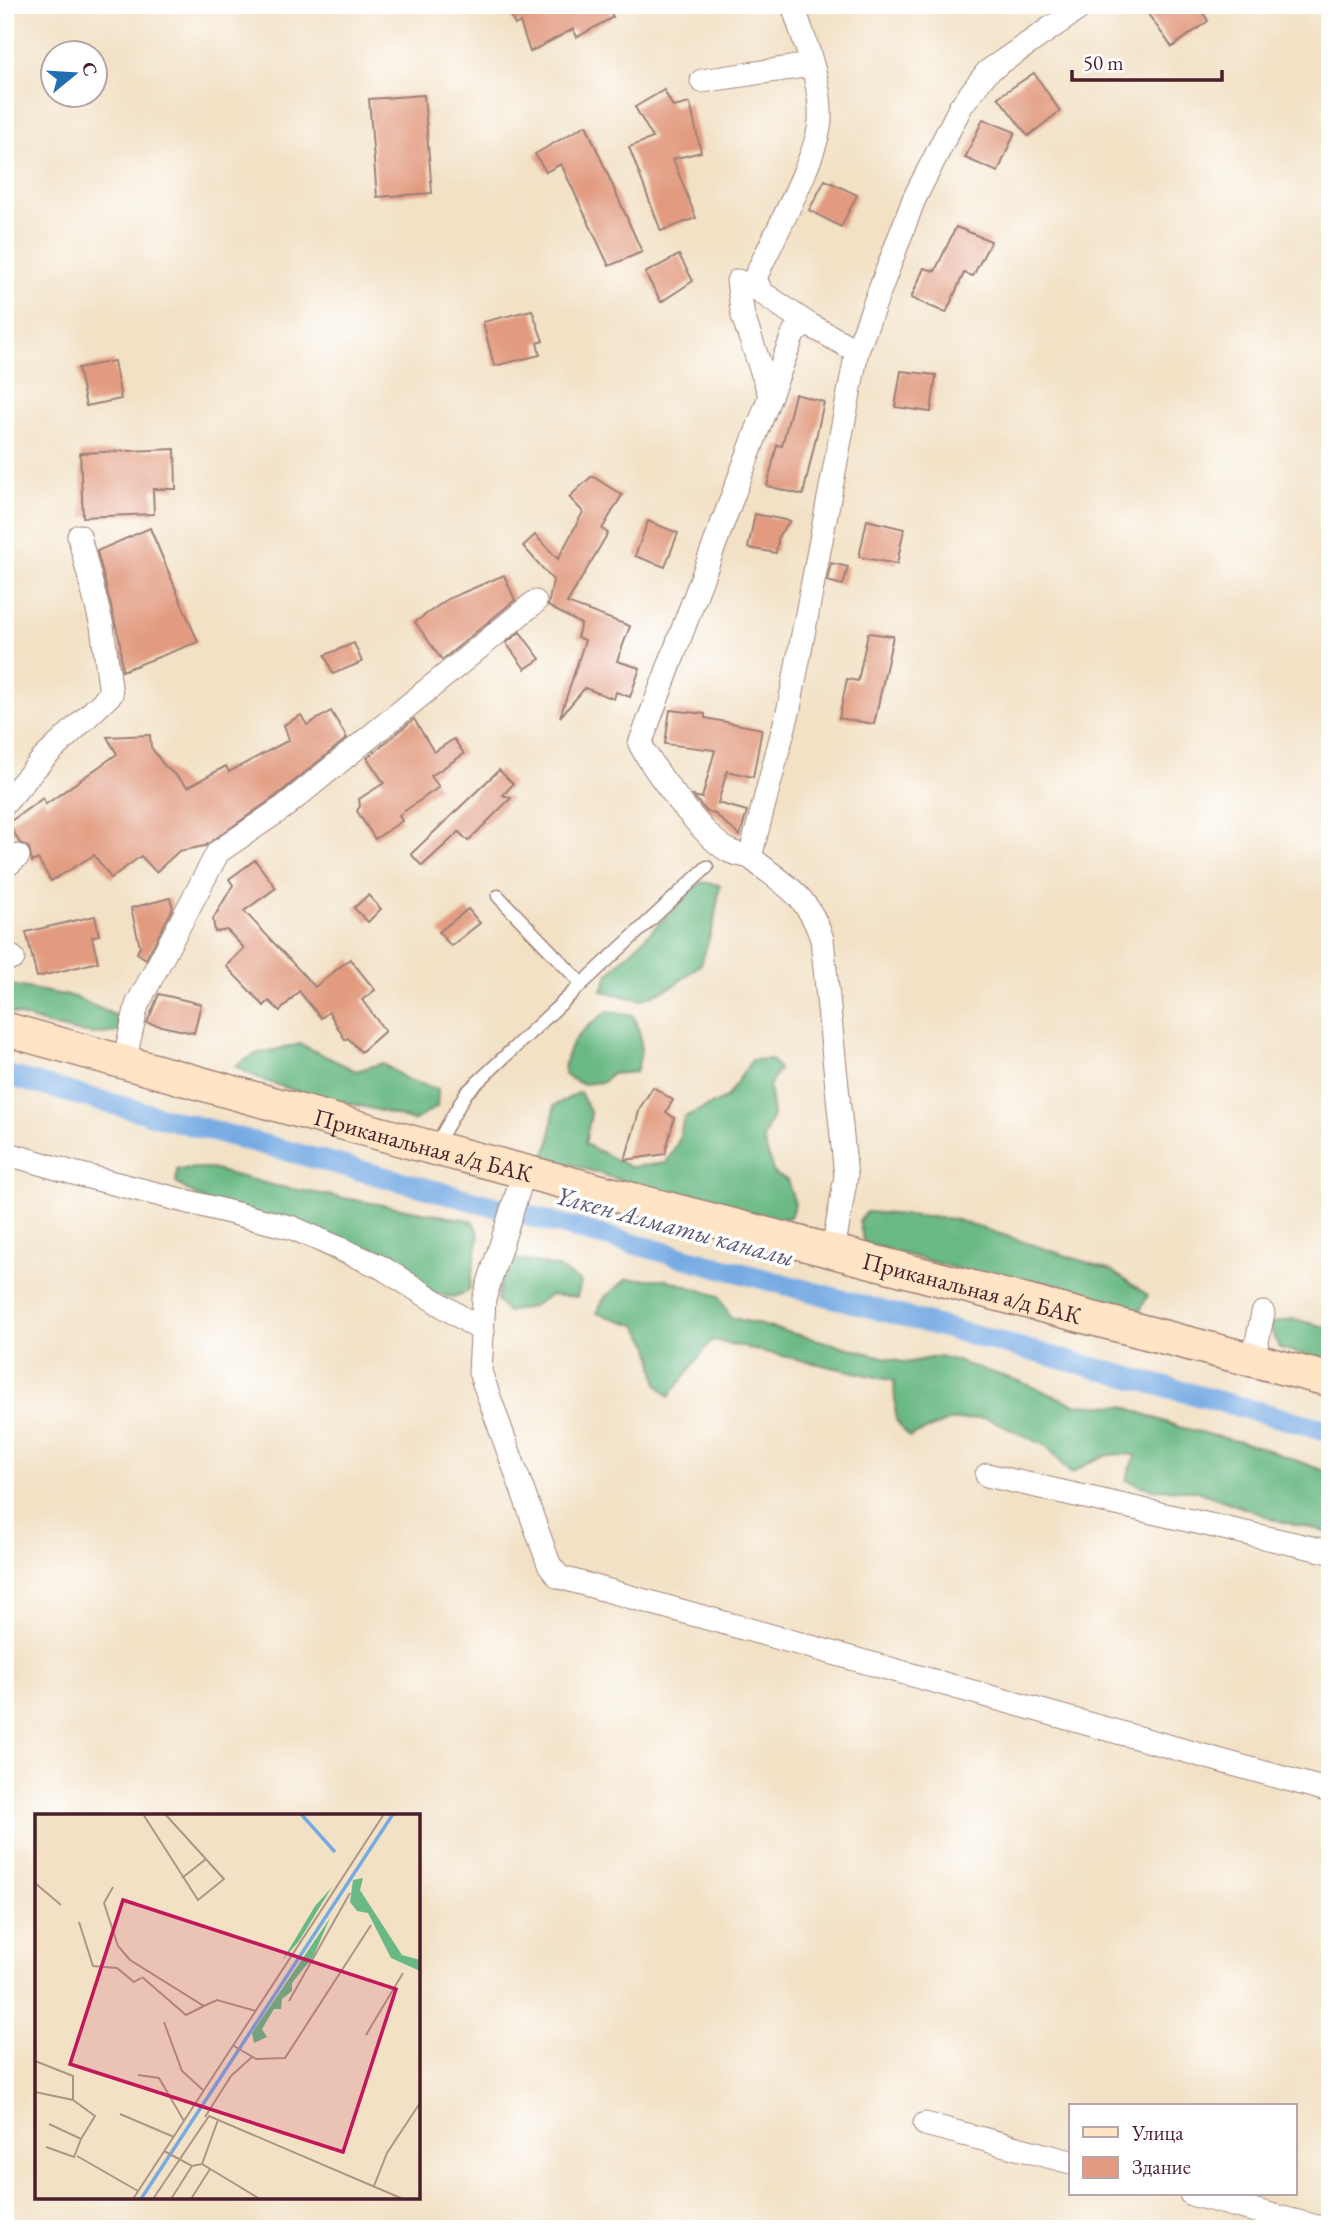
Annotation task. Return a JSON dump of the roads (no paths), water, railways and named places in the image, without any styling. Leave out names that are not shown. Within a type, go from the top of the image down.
[{"type":"main road","name":"Приканальная а/д БАК","points":[[5,1029],[524,1172],[1330,1380]]},
{"type":"street","points":[[793,5],[811,65],[820,120],[812,151],[755,278],[761,292],[808,324],[857,351]]},
{"type":"street","points":[[750,857],[789,708],[857,351],[914,200],[961,106],[987,72],[1084,5]]},
{"type":"street","points":[[702,81],[811,65]]},
{"type":"street","points":[[738,281],[743,316],[770,395]]},
{"type":"street","points":[[808,324],[794,332],[640,744],[650,762],[700,824],[728,851],[750,857],[800,896],[814,914],[822,939],[846,1176],[833,1251]]},
{"type":"street","points":[[5,803],[43,759],[111,694],[103,626],[79,536]]},
{"type":"street","points":[[124,1062],[137,1005],[218,852],[284,807],[535,602]]},
{"type":"street","points":[[5,1153],[77,1174],[293,1228],[381,1267],[483,1331]]},
{"type":"street","points":[[524,1172],[484,1299],[480,1372],[549,1564],[559,1577],[1330,1791]]},
{"type":"street","points":[[1252,1360],[1263,1314]]},
{"type":"street","points":[[987,1475],[1330,1552]]},
{"type":"street","points":[[925,2124],[1069,2161]]},
{"type":"street","points":[[1199,2196],[1325,2229]]},
{"type":"lane","points":[[434,1148],[466,1093],[707,867]]},
{"type":"lane","points":[[498,896],[582,984]]},
{"type":"waterway","name":"Үлкен Алматы каналы","points":[[5,1075],[1330,1431]]}]
